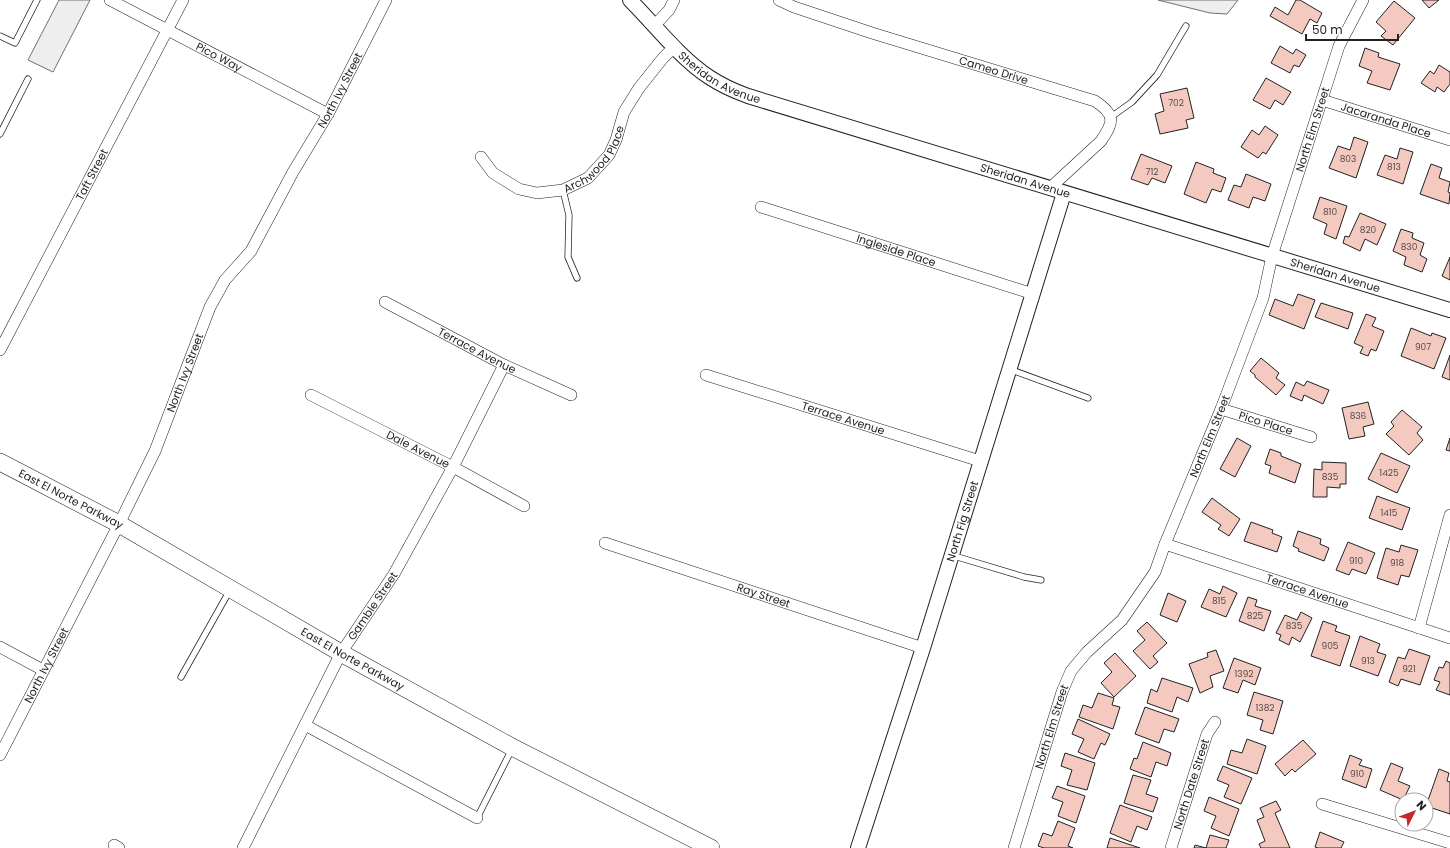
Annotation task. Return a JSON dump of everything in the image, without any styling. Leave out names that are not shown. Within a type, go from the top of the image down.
[{"type":"main road","name":"East El Norte Parkway","points":[[0,462],[120,524],[342,654],[513,748],[711,848]]},
{"type":"street","name":"Pico Way","points":[[110,0],[328,114]]},
{"type":"street","name":"Taft Street","points":[[0,350],[183,0]]},
{"type":"street","name":"North Ivy Street","points":[[0,755],[120,524],[155,451],[210,307],[226,280],[251,251],[293,172],[328,114],[386,0]]},
{"type":"street","name":"Sheridan Avenue","points":[[630,0],[674,47],[709,77],[748,96],[1450,310]]},
{"type":"street","points":[[655,25],[669,10],[674,0]]},
{"type":"street","name":"Cameo Drive","points":[[779,0],[794,7],[872,33],[1095,101],[1104,107],[1111,117]]},
{"type":"street","name":"North Elm Street","points":[[1014,848],[1062,692],[1071,671],[1087,652],[1122,620],[1155,572],[1165,544],[1221,409],[1263,298],[1272,256],[1339,46],[1364,0]]},
{"type":"street","name":"Archwood Place","points":[[481,157],[493,173],[519,189],[538,193],[563,190],[588,178],[609,155],[616,140],[624,112],[638,88],[662,58],[674,47]]},
{"type":"street","name":"Jacaranda Place","points":[[1322,100],[1450,140]]},
{"type":"street","points":[[1050,189],[1101,141],[1111,125],[1111,117]]},
{"type":"street","name":"North Fig Street","points":[[858,848],[923,648],[980,460],[1064,193]]},
{"type":"street","name":"Ingleside Place","points":[[761,206],[1033,294]]},
{"type":"street","name":"Terrace Avenue","points":[[385,302],[504,365],[571,395]]},
{"type":"street","name":"Gamble Street","points":[[243,848],[342,654],[394,574],[453,467],[504,365]]},
{"type":"street","name":"Terrace Avenue","points":[[706,375],[980,460]]},
{"type":"street","name":"Dale Avenue","points":[[311,395],[453,467],[524,506]]},
{"type":"street","name":"Pico Place","points":[[1221,409],[1311,438]]},
{"type":"street","points":[[1418,628],[1450,515]]},
{"type":"street","name":"Ray Street","points":[[605,543],[923,648]]},
{"type":"street","name":"Terrace Avenue","points":[[1165,544],[1450,638]]},
{"type":"street","points":[[0,647],[43,670]]},
{"type":"street","name":"North Date Street","points":[[1170,848],[1207,734],[1215,722]]},
{"type":"street","points":[[305,725],[477,818]]},
{"type":"street","points":[[1322,804],[1450,844]]},
{"type":"lane","points":[[0,36],[15,43],[37,0]]},
{"type":"lane","points":[[1111,117],[1132,102],[1157,75],[1186,26]]},
{"type":"lane","points":[[0,134],[28,79]]},
{"type":"lane","points":[[563,190],[569,215],[568,257],[577,278]]},
{"type":"lane","points":[[1009,369],[1088,398]]},
{"type":"lane","points":[[951,555],[1024,577],[1041,580]]},
{"type":"lane","points":[[181,677],[231,588]]},
{"type":"lane","points":[[477,818],[513,748]]},
{"type":"shaded area","points":[[59,0],[90,0],[53,72],[28,60]]},
{"type":"shaded area","points":[[1158,0],[1238,0],[1227,14],[1210,13]]},
{"type":"building","points":[[1296,0],[1300,0],[1322,13],[1317,23],[1310,19],[1302,34],[1270,16],[1275,7],[1288,15]]},
{"type":"building","points":[[1422,0],[1439,0],[1429,8]]},
{"type":"building","points":[[1394,1],[1415,18],[1393,45],[1381,36],[1386,31],[1376,22]]},
{"type":"building","points":[[1280,46],[1293,54],[1296,49],[1306,55],[1299,67],[1294,65],[1290,73],[1271,63]]},
{"type":"building","points":[[1365,48],[1379,53],[1378,57],[1400,64],[1390,90],[1367,83],[1372,71],[1359,66]]},
{"type":"building","points":[[1439,65],[1450,72],[1450,84],[1444,92],[1437,87],[1435,92],[1421,83],[1430,71],[1434,74]]},
{"type":"building","points":[[1266,78],[1291,92],[1283,105],[1275,100],[1270,109],[1253,100]]},
{"type":"building","points":[[1187,88],[1194,118],[1186,120],[1188,128],[1160,134],[1155,114],[1164,111],[1160,94]]},
{"type":"building","points":[[1265,126],[1278,135],[1266,154],[1263,152],[1258,158],[1241,147],[1252,130],[1259,135]]},
{"type":"building","points":[[1354,137],[1368,142],[1356,178],[1329,168],[1338,146],[1350,150]]},
{"type":"building","points":[[1400,148],[1413,152],[1403,184],[1377,175],[1385,155],[1397,159]]},
{"type":"building","points":[[1141,154],[1172,166],[1165,183],[1152,178],[1148,185],[1131,179]]},
{"type":"building","points":[[1196,162],[1214,169],[1213,173],[1226,178],[1221,192],[1212,189],[1206,203],[1184,194]]},
{"type":"building","points":[[1431,164],[1442,168],[1439,178],[1450,182],[1448,192],[1450,193],[1449,204],[1420,194]]},
{"type":"building","points":[[1246,174],[1271,184],[1265,201],[1253,197],[1249,208],[1228,200],[1234,185],[1241,187]]},
{"type":"building","points":[[1320,197],[1347,206],[1336,239],[1324,234],[1327,224],[1313,218]]},
{"type":"building","points":[[1360,213],[1386,224],[1377,245],[1365,239],[1360,251],[1343,243],[1345,236],[1349,237]]},
{"type":"building","points":[[1401,229],[1413,233],[1412,238],[1424,243],[1420,255],[1427,259],[1422,272],[1404,265],[1406,257],[1393,251]]},
{"type":"building","points":[[1450,257],[1450,280],[1442,276]]},
{"type":"building","points":[[1298,294],[1315,300],[1304,329],[1269,315],[1275,299],[1293,306]]},
{"type":"building","points":[[1321,303],[1353,313],[1348,329],[1315,317]]},
{"type":"building","points":[[1366,314],[1376,318],[1372,326],[1384,331],[1376,351],[1371,349],[1368,356],[1360,353],[1363,347],[1354,343]]},
{"type":"building","points":[[1411,328],[1431,336],[1432,333],[1446,338],[1434,369],[1401,356]]},
{"type":"building","points":[[1450,355],[1450,380],[1442,377]]},
{"type":"building","points":[[1261,358],[1279,373],[1276,378],[1285,385],[1276,395],[1250,371]]},
{"type":"building","points":[[1307,381],[1329,390],[1323,404],[1304,395],[1302,401],[1290,396],[1296,382],[1304,386]]},
{"type":"building","points":[[1368,402],[1374,424],[1363,427],[1365,436],[1349,439],[1342,408]]},
{"type":"building","points":[[1402,410],[1422,427],[1417,433],[1423,440],[1409,455],[1386,434],[1394,426],[1391,422]]},
{"type":"building","points":[[1237,438],[1251,446],[1235,477],[1220,469]]},
{"type":"building","points":[[1450,438],[1450,451],[1446,450]]},
{"type":"building","points":[[1270,449],[1281,453],[1281,456],[1301,464],[1295,483],[1269,473],[1271,466],[1265,464]]},
{"type":"building","points":[[1381,453],[1410,466],[1397,493],[1368,479]]},
{"type":"building","points":[[1322,462],[1346,463],[1346,484],[1340,484],[1340,488],[1327,487],[1327,497],[1313,497],[1314,469],[1322,470]]},
{"type":"building","points":[[1377,496],[1410,508],[1402,530],[1369,518]]},
{"type":"building","points":[[1212,498],[1240,519],[1229,536],[1218,529],[1221,525],[1202,512]]},
{"type":"building","points":[[1251,522],[1273,530],[1272,533],[1282,537],[1277,552],[1244,541]]},
{"type":"building","points":[[1298,531],[1321,539],[1320,544],[1329,548],[1324,561],[1298,551],[1299,549],[1293,546]]},
{"type":"building","points":[[1348,542],[1375,553],[1366,574],[1352,569],[1349,575],[1336,570]]},
{"type":"building","points":[[1401,545],[1418,550],[1409,577],[1401,575],[1398,585],[1377,578],[1386,548],[1399,552]]},
{"type":"building","points":[[1223,586],[1237,593],[1226,617],[1201,607],[1209,589],[1220,594]]},
{"type":"building","points":[[1168,593],[1186,601],[1177,622],[1160,615]]},
{"type":"building","points":[[1248,597],[1257,600],[1255,606],[1271,611],[1264,631],[1239,621]]},
{"type":"building","points":[[1301,612],[1312,618],[1300,642],[1292,637],[1289,645],[1279,640],[1281,635],[1276,633],[1285,615],[1297,620]]},
{"type":"building","points":[[1323,621],[1337,626],[1335,631],[1350,636],[1340,666],[1311,656]]},
{"type":"building","points":[[1147,622],[1167,643],[1153,656],[1158,662],[1150,669],[1133,651],[1145,640],[1137,631]]},
{"type":"building","points":[[1360,636],[1380,644],[1377,652],[1386,655],[1378,676],[1350,666]]},
{"type":"building","points":[[1409,649],[1430,656],[1420,685],[1401,679],[1398,686],[1389,682],[1398,657],[1405,659]]},
{"type":"building","points":[[1216,650],[1224,671],[1210,676],[1213,687],[1200,693],[1189,664],[1208,657],[1207,653]]},
{"type":"building","points":[[1115,653],[1136,676],[1114,697],[1101,683],[1112,672],[1104,663]]},
{"type":"building","points":[[1234,658],[1261,668],[1255,685],[1243,680],[1238,693],[1223,688]]},
{"type":"building","points":[[1446,661],[1450,663],[1450,695],[1436,690],[1440,682],[1434,680],[1439,667],[1443,668]]},
{"type":"building","points":[[1162,678],[1193,688],[1188,702],[1177,697],[1172,712],[1147,703],[1151,689],[1157,692]]},
{"type":"building","points":[[1254,692],[1283,701],[1273,734],[1260,730],[1263,720],[1247,715]]},
{"type":"building","points":[[1098,693],[1114,698],[1112,705],[1120,707],[1113,729],[1079,717],[1083,705],[1092,708]]},
{"type":"building","points":[[1145,707],[1179,719],[1174,732],[1164,729],[1159,743],[1135,734]]},
{"type":"building","points":[[1078,719],[1110,734],[1105,745],[1101,743],[1094,759],[1078,752],[1084,739],[1072,734]]},
{"type":"building","points":[[1247,739],[1266,746],[1257,774],[1227,764],[1231,750],[1242,753]]},
{"type":"building","points":[[1303,740],[1316,754],[1295,772],[1292,769],[1285,776],[1275,764]]},
{"type":"building","points":[[1143,742],[1171,753],[1167,766],[1156,762],[1151,777],[1130,769],[1134,758],[1137,759]]},
{"type":"building","points":[[1065,753],[1095,763],[1087,790],[1067,785],[1072,770],[1061,766]]},
{"type":"building","points":[[1350,755],[1362,760],[1359,765],[1372,769],[1366,788],[1342,779]]},
{"type":"building","points":[[1391,763],[1403,768],[1398,781],[1410,786],[1407,792],[1394,792],[1394,796],[1380,790]]},
{"type":"building","points":[[1223,766],[1252,778],[1241,804],[1224,797],[1229,785],[1217,780]]},
{"type":"building","points":[[1439,769],[1449,773],[1447,781],[1450,782],[1450,814],[1434,809],[1434,792],[1431,792]]},
{"type":"building","points":[[1133,775],[1151,780],[1146,794],[1158,798],[1153,812],[1124,803]]},
{"type":"building","points":[[1057,786],[1085,796],[1076,823],[1058,816],[1063,802],[1052,798]]},
{"type":"building","points":[[1209,797],[1239,809],[1229,836],[1211,828],[1216,816],[1204,811]]},
{"type":"building","points":[[1276,801],[1281,810],[1275,813],[1290,848],[1261,848],[1259,844],[1265,841],[1257,820],[1264,817],[1260,808]]},
{"type":"building","points":[[1120,805],[1152,817],[1147,830],[1137,826],[1131,842],[1110,833]]},
{"type":"building","points":[[1058,821],[1075,828],[1068,846],[1073,848],[1044,848],[1038,846],[1043,833],[1052,836]]},
{"type":"building","points":[[1320,832],[1344,842],[1341,848],[1315,847]]},
{"type":"building","points":[[1210,835],[1229,840],[1226,848],[1206,848]]},
{"type":"building","points":[[1110,838],[1140,848],[1107,848]]},
{"type":"building","points":[[1195,845],[1206,848],[1194,848]]}]
